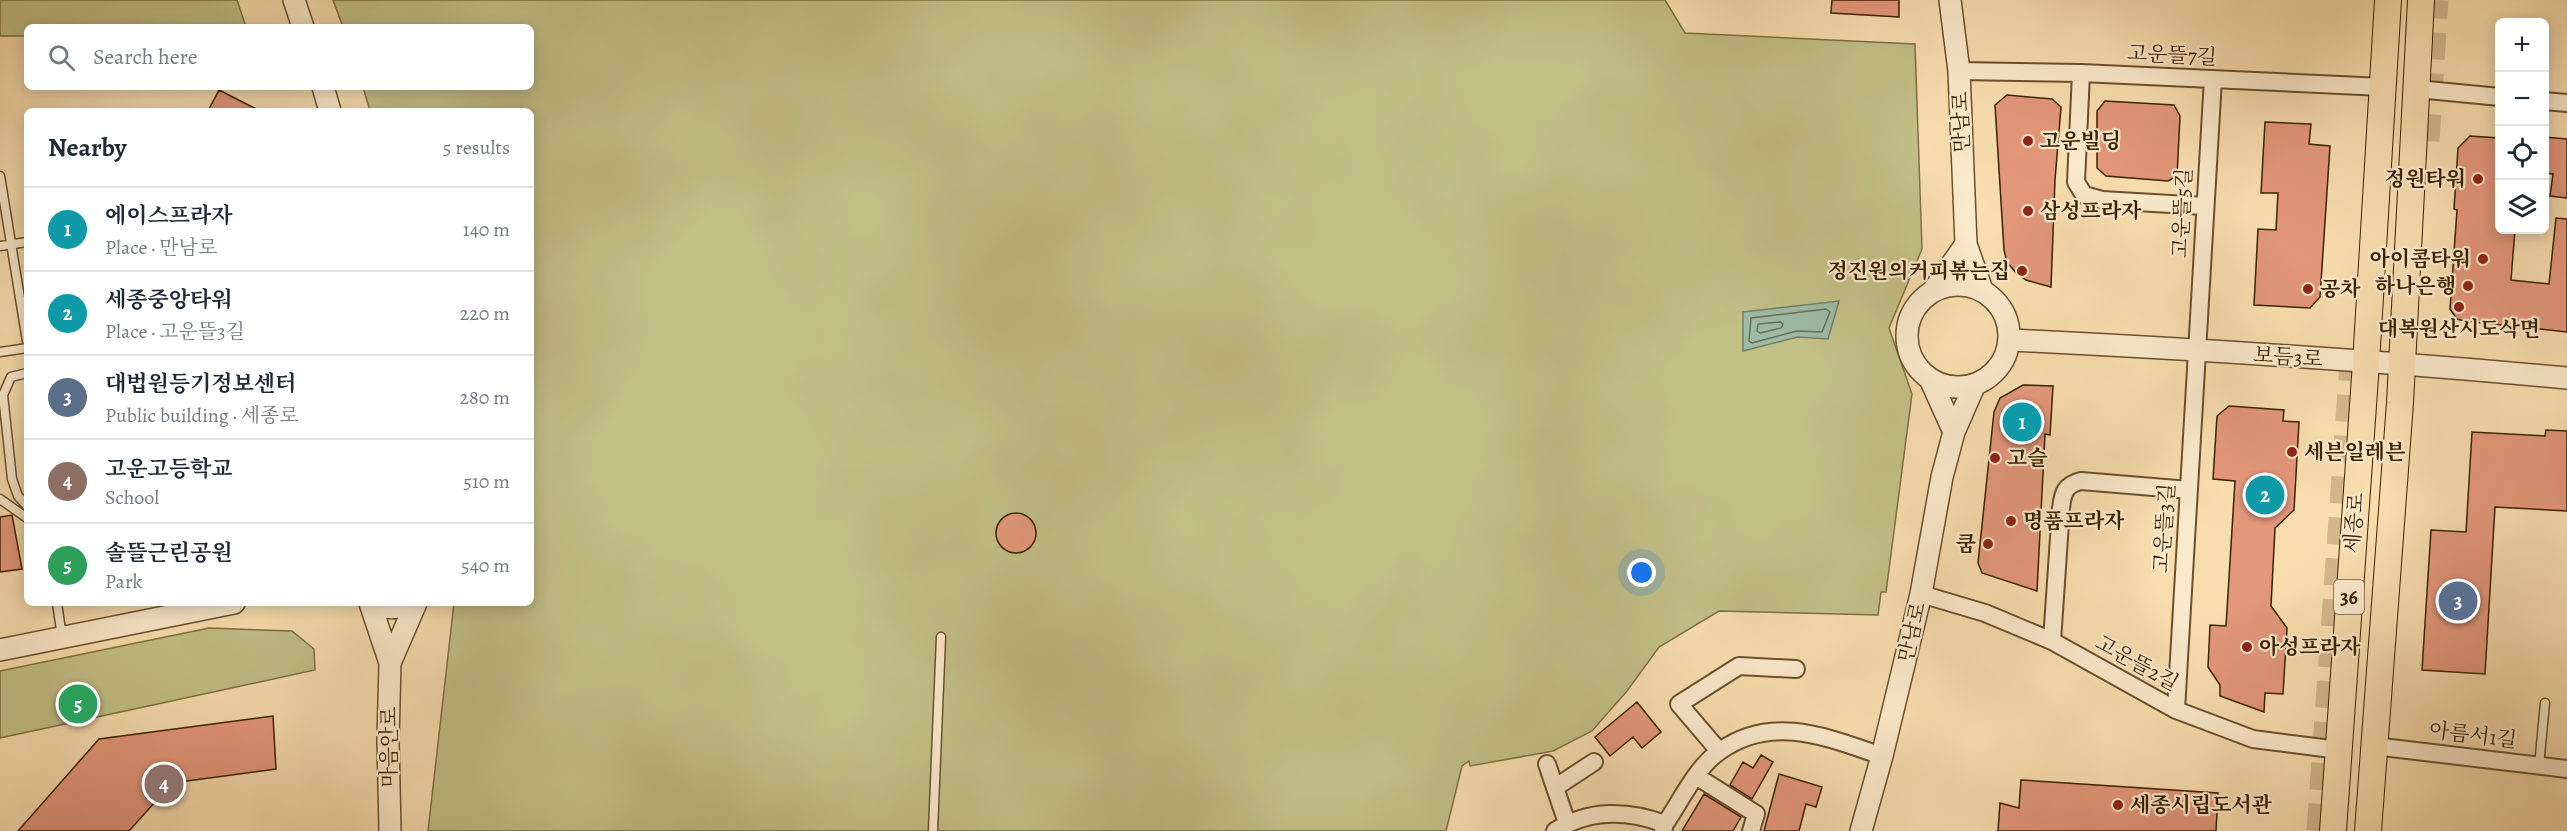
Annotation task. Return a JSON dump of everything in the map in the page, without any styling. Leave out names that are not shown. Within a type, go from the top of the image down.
[{"type":"main road","name":"세종로","points":[[2333,831],[2366,363],[2388,0]]},
{"type":"main road","name":"세종로","points":[[2368,831],[2402,365],[2421,0]]},
{"type":"street","points":[[294,0],[302,24]]},
{"type":"street","name":"만남로","points":[[1950,0],[1959,71],[1966,244],[1982,290]]},
{"type":"street","name":"고운뜰7길","points":[[1959,71],[2081,73],[2383,87]]},
{"type":"street","points":[[2081,73],[2076,182],[2084,195],[2102,200],[2205,206]]},
{"type":"street","name":"고운뜰5길","points":[[2199,350],[2213,79]]},
{"type":"street","points":[[2417,89],[2495,97]]},
{"type":"street","points":[[324,90],[329,108]]},
{"type":"street","points":[[2549,101],[2567,103]]},
{"type":"street","points":[[1933,291],[1949,285],[1966,285],[1982,290],[1994,299],[2003,311],[2010,340],[1999,367],[1989,377],[1976,384],[1960,387],[1944,385],[1930,379],[1917,367],[1909,351],[1907,334],[1910,317],[1919,302],[1933,291],[1966,244]]},
{"type":"street","name":"보듬3로","points":[[2010,340],[2199,350],[2567,378]]},
{"type":"street","name":"고운뜰3길","points":[[2176,710],[2199,350]]},
{"type":"street","points":[[1930,379],[1954,432]]},
{"type":"street","name":"만남로","points":[[1861,831],[1921,594],[1942,477],[1954,432],[1976,384]]},
{"type":"street","points":[[2052,641],[2061,508],[2063,492],[2070,484],[2081,481],[2189,490]]},
{"type":"street","name":"고운뜰2길","points":[[1921,594],[1985,612],[2052,641],[2176,710],[2253,739],[2339,750]]},
{"type":"street","points":[[0,650],[219,606]]},
{"type":"street","points":[[371,606],[390,663]]},
{"type":"street","points":[[382,606],[389,609],[404,606]]},
{"type":"street","points":[[390,663],[415,606]]},
{"type":"street","name":"마음안로","points":[[390,663],[388,741],[390,831]]},
{"type":"street","points":[[1719,751],[1679,704],[1739,666],[1796,669]]},
{"type":"street","points":[[1547,764],[1556,788],[1561,827],[1609,812],[1647,818],[1664,828],[1696,776],[1719,751],[1755,733],[1787,730],[1823,736],[1881,756]]},
{"type":"street","name":"아름서1길","points":[[2374,746],[2567,769]]},
{"type":"street","points":[[1556,788],[1594,762]]},
{"type":"street","points":[[1696,776],[1756,814],[1751,831]]},
{"type":"lane","points":[[0,176],[24,324]]},
{"type":"lane","points":[[0,246],[24,243]]},
{"type":"lane","points":[[0,352],[24,348]]},
{"type":"lane","points":[[24,374],[11,377],[3,395],[12,479],[18,496],[24,503]]},
{"type":"lane","points":[[0,500],[24,516]]},
{"type":"lane","points":[[57,606],[62,638]]},
{"type":"lane","points":[[933,831],[941,637]]},
{"type":"lane","points":[[2539,766],[2545,703]]},
{"type":"shaded area","points":[[0,0],[237,0],[245,24],[24,24],[24,36],[0,36]]},
{"type":"shaded area","points":[[333,0],[1665,0],[1685,33],[1915,44],[1922,249],[1889,328],[1912,394],[1886,592],[1881,592],[1878,615],[1719,611],[1659,647],[1627,691],[1592,731],[1553,751],[1470,766],[1469,761],[1462,766],[1446,831],[428,831],[454,606],[534,606],[534,108],[369,108],[364,90],[534,90],[534,24],[342,24]]},
{"type":"shaded area","points":[[209,628],[292,631],[314,649],[315,670],[0,738],[0,671]]},
{"type":"water","points":[[1839,301],[1828,339],[1798,337],[1743,351],[1743,312]]},
{"type":"building","points":[[1832,0],[1899,0],[1899,17],[1831,13]]},
{"type":"building","points":[[219,90],[254,108],[210,108]]},
{"type":"building","points":[[2007,95],[2052,99],[2061,107],[2055,180],[2051,287],[2026,280],[2016,273],[2007,262],[2004,250],[1995,105]]},
{"type":"building","points":[[2105,101],[2174,105],[2180,116],[2177,176],[2168,181],[2106,176],[2097,168],[2097,111]]},
{"type":"building","points":[[2265,122],[2311,124],[2309,144],[2330,146],[2320,297],[2310,308],[2254,305],[2258,229],[2276,230],[2278,193],[2261,193]]},
{"type":"building","points":[[2470,136],[2495,138],[2495,234],[2515,234],[2511,280],[2549,284],[2556,218],[2567,219],[2567,332],[2464,321],[2457,319],[2450,309],[2457,210],[2454,209],[2458,148]]},
{"type":"building","points":[[2549,137],[2567,139],[2567,198],[2550,196],[2553,174],[2549,174]]},
{"type":"building","points":[[2023,385],[2053,386],[2050,435],[2045,434],[2037,591],[1982,573],[1978,563],[1994,412],[2000,398]]},
{"type":"building","points":[[2229,406],[2284,410],[2283,421],[2299,422],[2294,510],[2275,528],[2271,606],[2287,628],[2283,694],[2265,693],[2264,712],[2220,696],[2220,685],[2208,667],[2210,625],[2226,626],[2235,481],[2213,479],[2217,416]]},
{"type":"building","points":[[2546,430],[2567,431],[2567,511],[2495,507],[2485,674],[2422,670],[2431,530],[2466,532],[2472,432],[2545,436]]},
{"type":"building","points":[[1016,513],[1030,519],[1036,533],[1030,547],[1016,553],[1002,547],[996,533],[1002,519]]},
{"type":"building","points":[[12,515],[22,569],[0,572],[0,517]]},
{"type":"building","points":[[1637,702],[1661,732],[1642,748],[1633,737],[1610,756],[1595,737]]},
{"type":"building","points":[[273,716],[276,769],[172,783],[129,831],[18,831],[99,739]]},
{"type":"building","points":[[1761,755],[1773,762],[1752,799],[1730,785],[1743,762],[1753,768]]},
{"type":"building","points":[[1779,774],[1822,787],[1816,807],[1806,804],[1799,831],[1764,831]]},
{"type":"building","name":"세종시립도서관","points":[[2021,780],[2218,793],[2216,831],[1998,831],[2000,803],[2019,808]]},
{"type":"building","points":[[1704,794],[1741,817],[1733,831],[1682,831]]},
{"type":"tunnel","points":[[2426,141],[2435,0]]},
{"type":"tunnel","points":[[2320,831],[2354,348]]},
{"type":"place","name":"고운빌딩","points":[[2028,141]]},
{"type":"place","name":"정원타워","points":[[2478,179]]},
{"type":"place","name":"삼성프라자","points":[[2028,211]]},
{"type":"place","name":"아이콤타워","points":[[2483,259]]},
{"type":"place","name":"정진원의커피볶는집","points":[[2022,271]]},
{"type":"place","name":"하나은행","points":[[2468,286]]},
{"type":"place","name":"공차","points":[[2308,289]]},
{"type":"place","name":"대복원산시도삭면","points":[[2459,307]]},
{"type":"place","name":"에이스프라자","points":[[2022,422]]},
{"type":"place","name":"세븐일레븐","points":[[2292,452]]},
{"type":"place","name":"고슬","points":[[1995,458]]},
{"type":"place","name":"세종중앙타워","points":[[2265,495]]},
{"type":"place","name":"명품프라자","points":[[2011,521]]},
{"type":"place","name":"쿰","points":[[1988,544]]},
{"type":"place","name":"대법원등기정보센터","points":[[2458,601]]},
{"type":"place","name":"아성프라자","points":[[2247,647]]},
{"type":"place","name":"솔뜰근린공원","points":[[78,704]]},
{"type":"place","name":"고운고등학교","points":[[164,784]]},
{"type":"place","name":"세종시립도서관","points":[[2118,805]]}]
